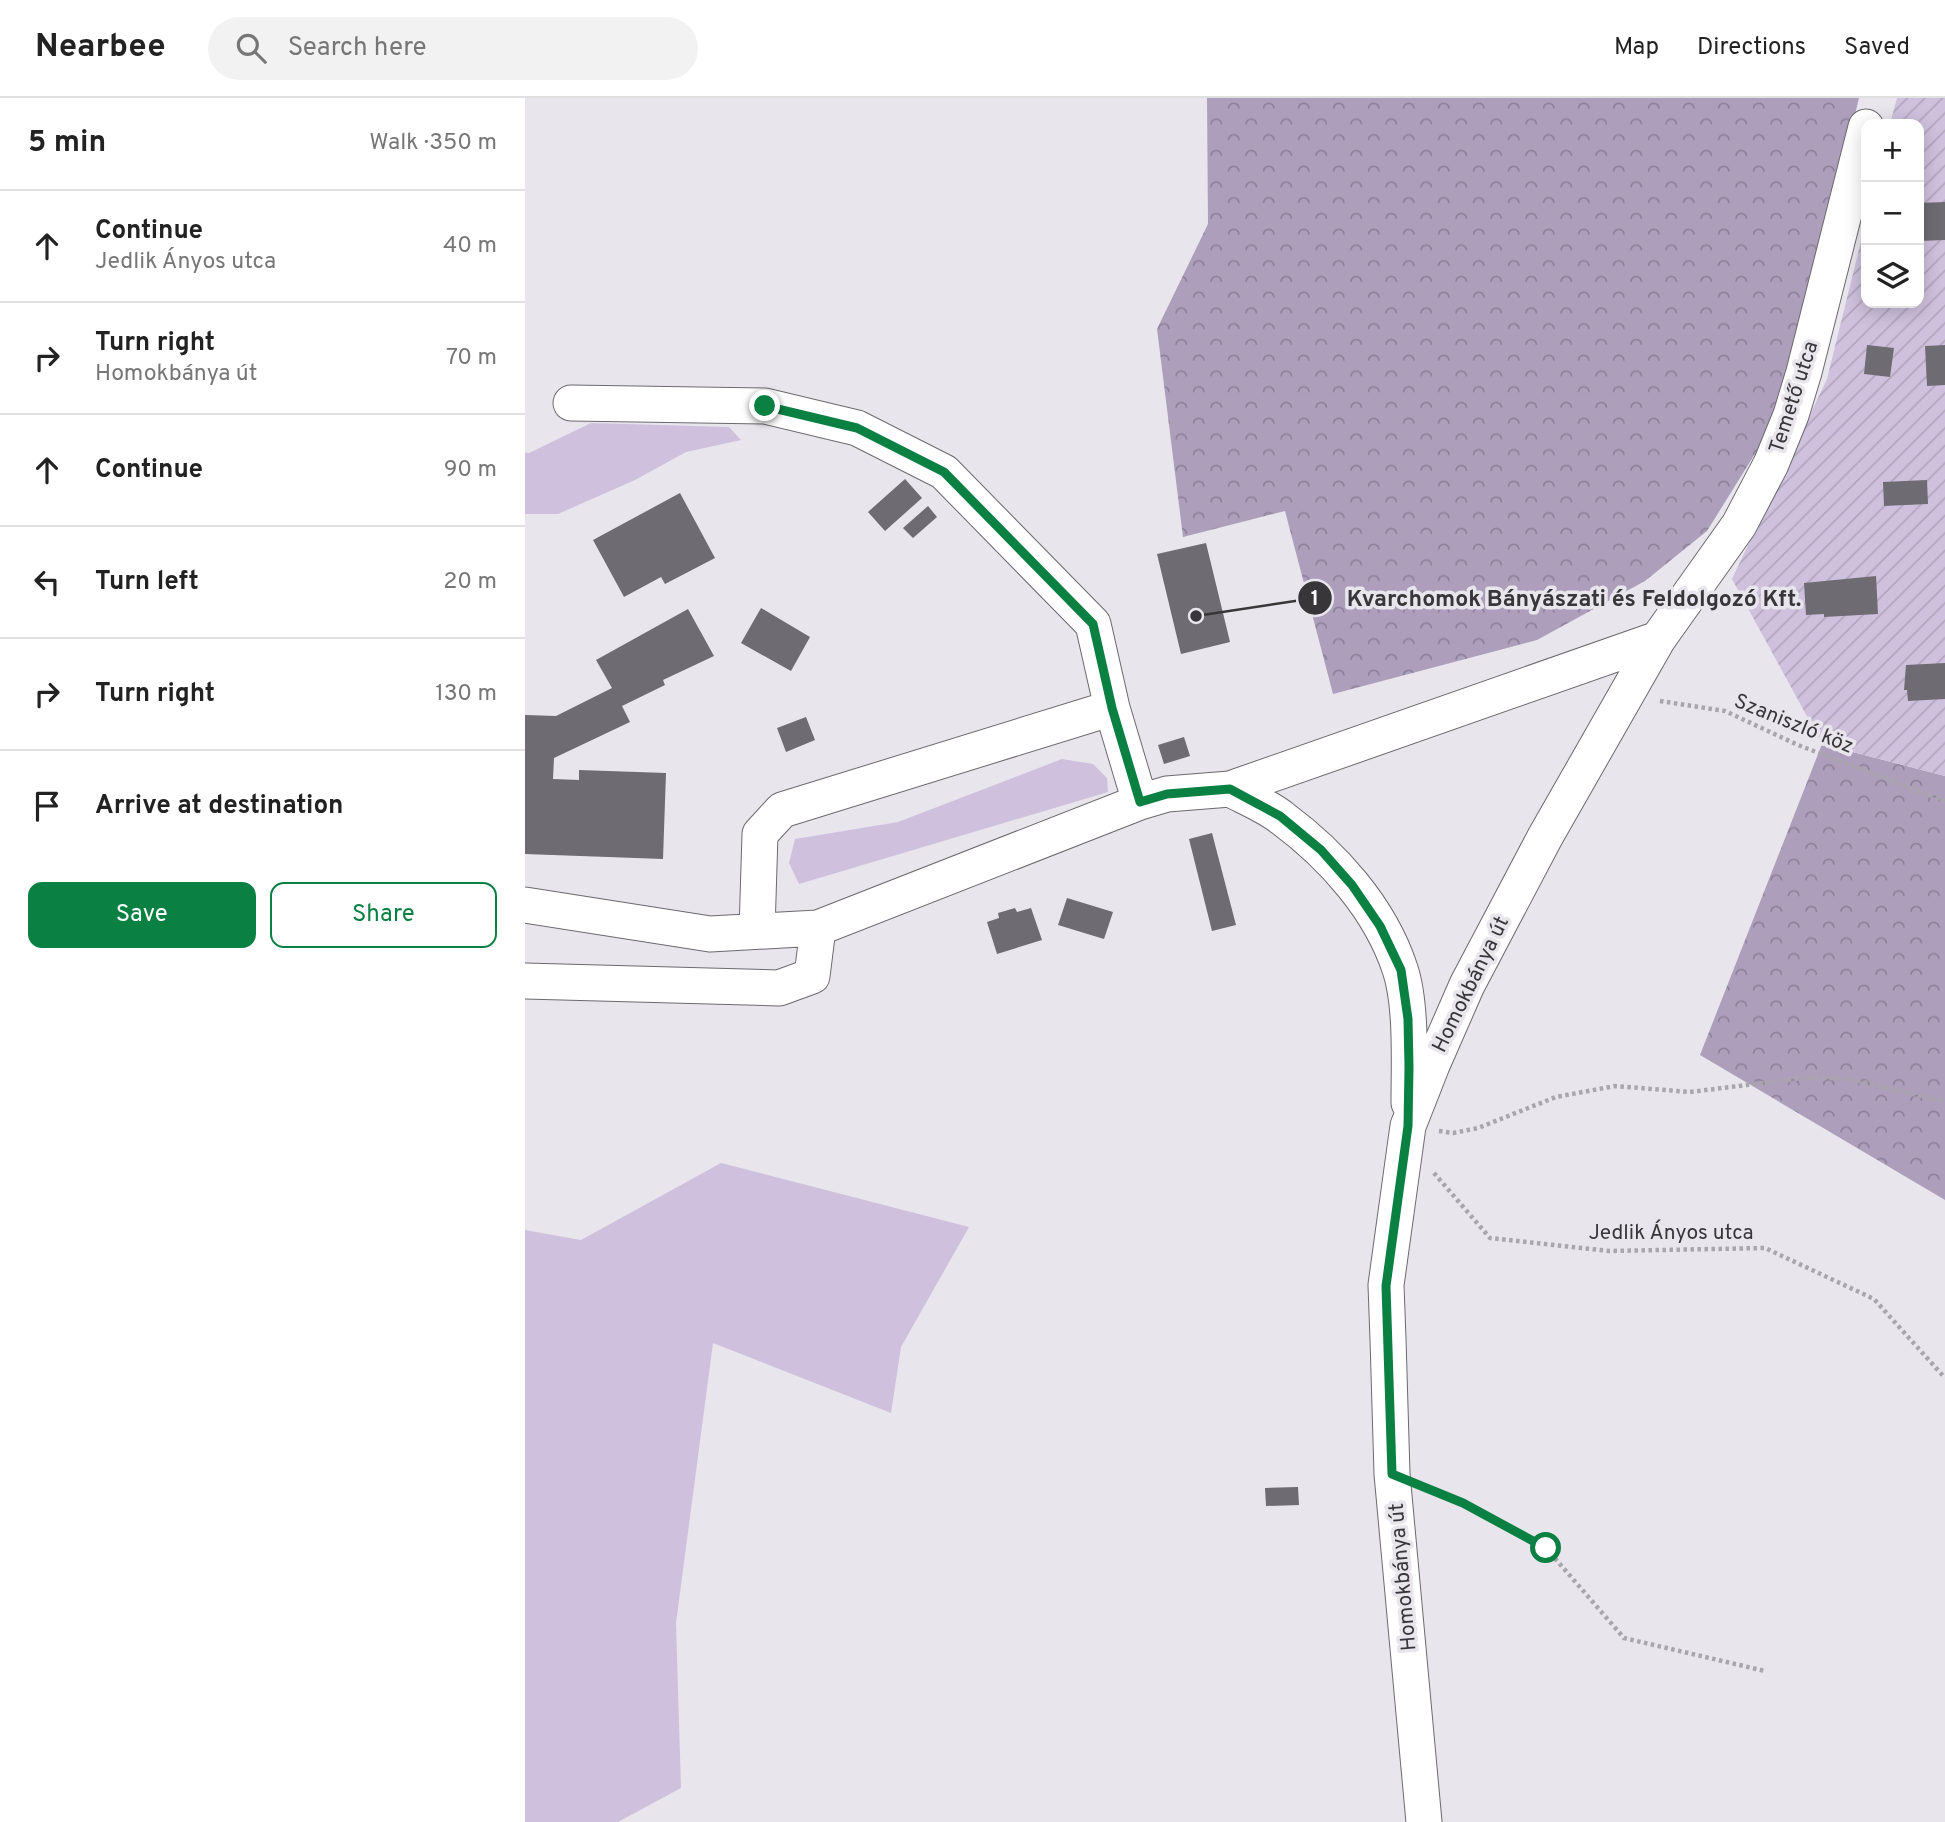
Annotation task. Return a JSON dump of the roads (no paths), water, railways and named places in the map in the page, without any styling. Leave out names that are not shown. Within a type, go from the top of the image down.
[{"type":"street","name":"Temető utca","points":[[1869,119],[1874,98]]},
{"type":"street","name":"Temető utca","points":[[1658,639],[1739,524],[1771,464],[1791,415],[1804,372],[1861,149]]},
{"type":"street","points":[[571,403],[765,406],[857,428],[944,472],[1093,624],[1112,708],[1140,802]]},
{"type":"street","name":"Homokbánya út","points":[[1425,1822],[1392,1474],[1386,1286],[1408,1126],[1431,1065],[1467,985],[1545,837],[1658,639]]},
{"type":"street","points":[[525,905],[710,933],[818,928],[1140,802],[1167,794],[1230,789],[1658,639]]},
{"type":"street","points":[[757,931],[760,834],[782,810],[1112,708]]},
{"type":"street","points":[[1230,789],[1280,816],[1321,850],[1352,885],[1380,926],[1401,970],[1408,1019],[1408,1126]]},
{"type":"street","points":[[525,981],[779,988],[812,976],[818,928]]},
{"type":"place","name":"Kvarchomok Bányászati és Feldolgozó Kft.","points":[[1196,616]]}]
